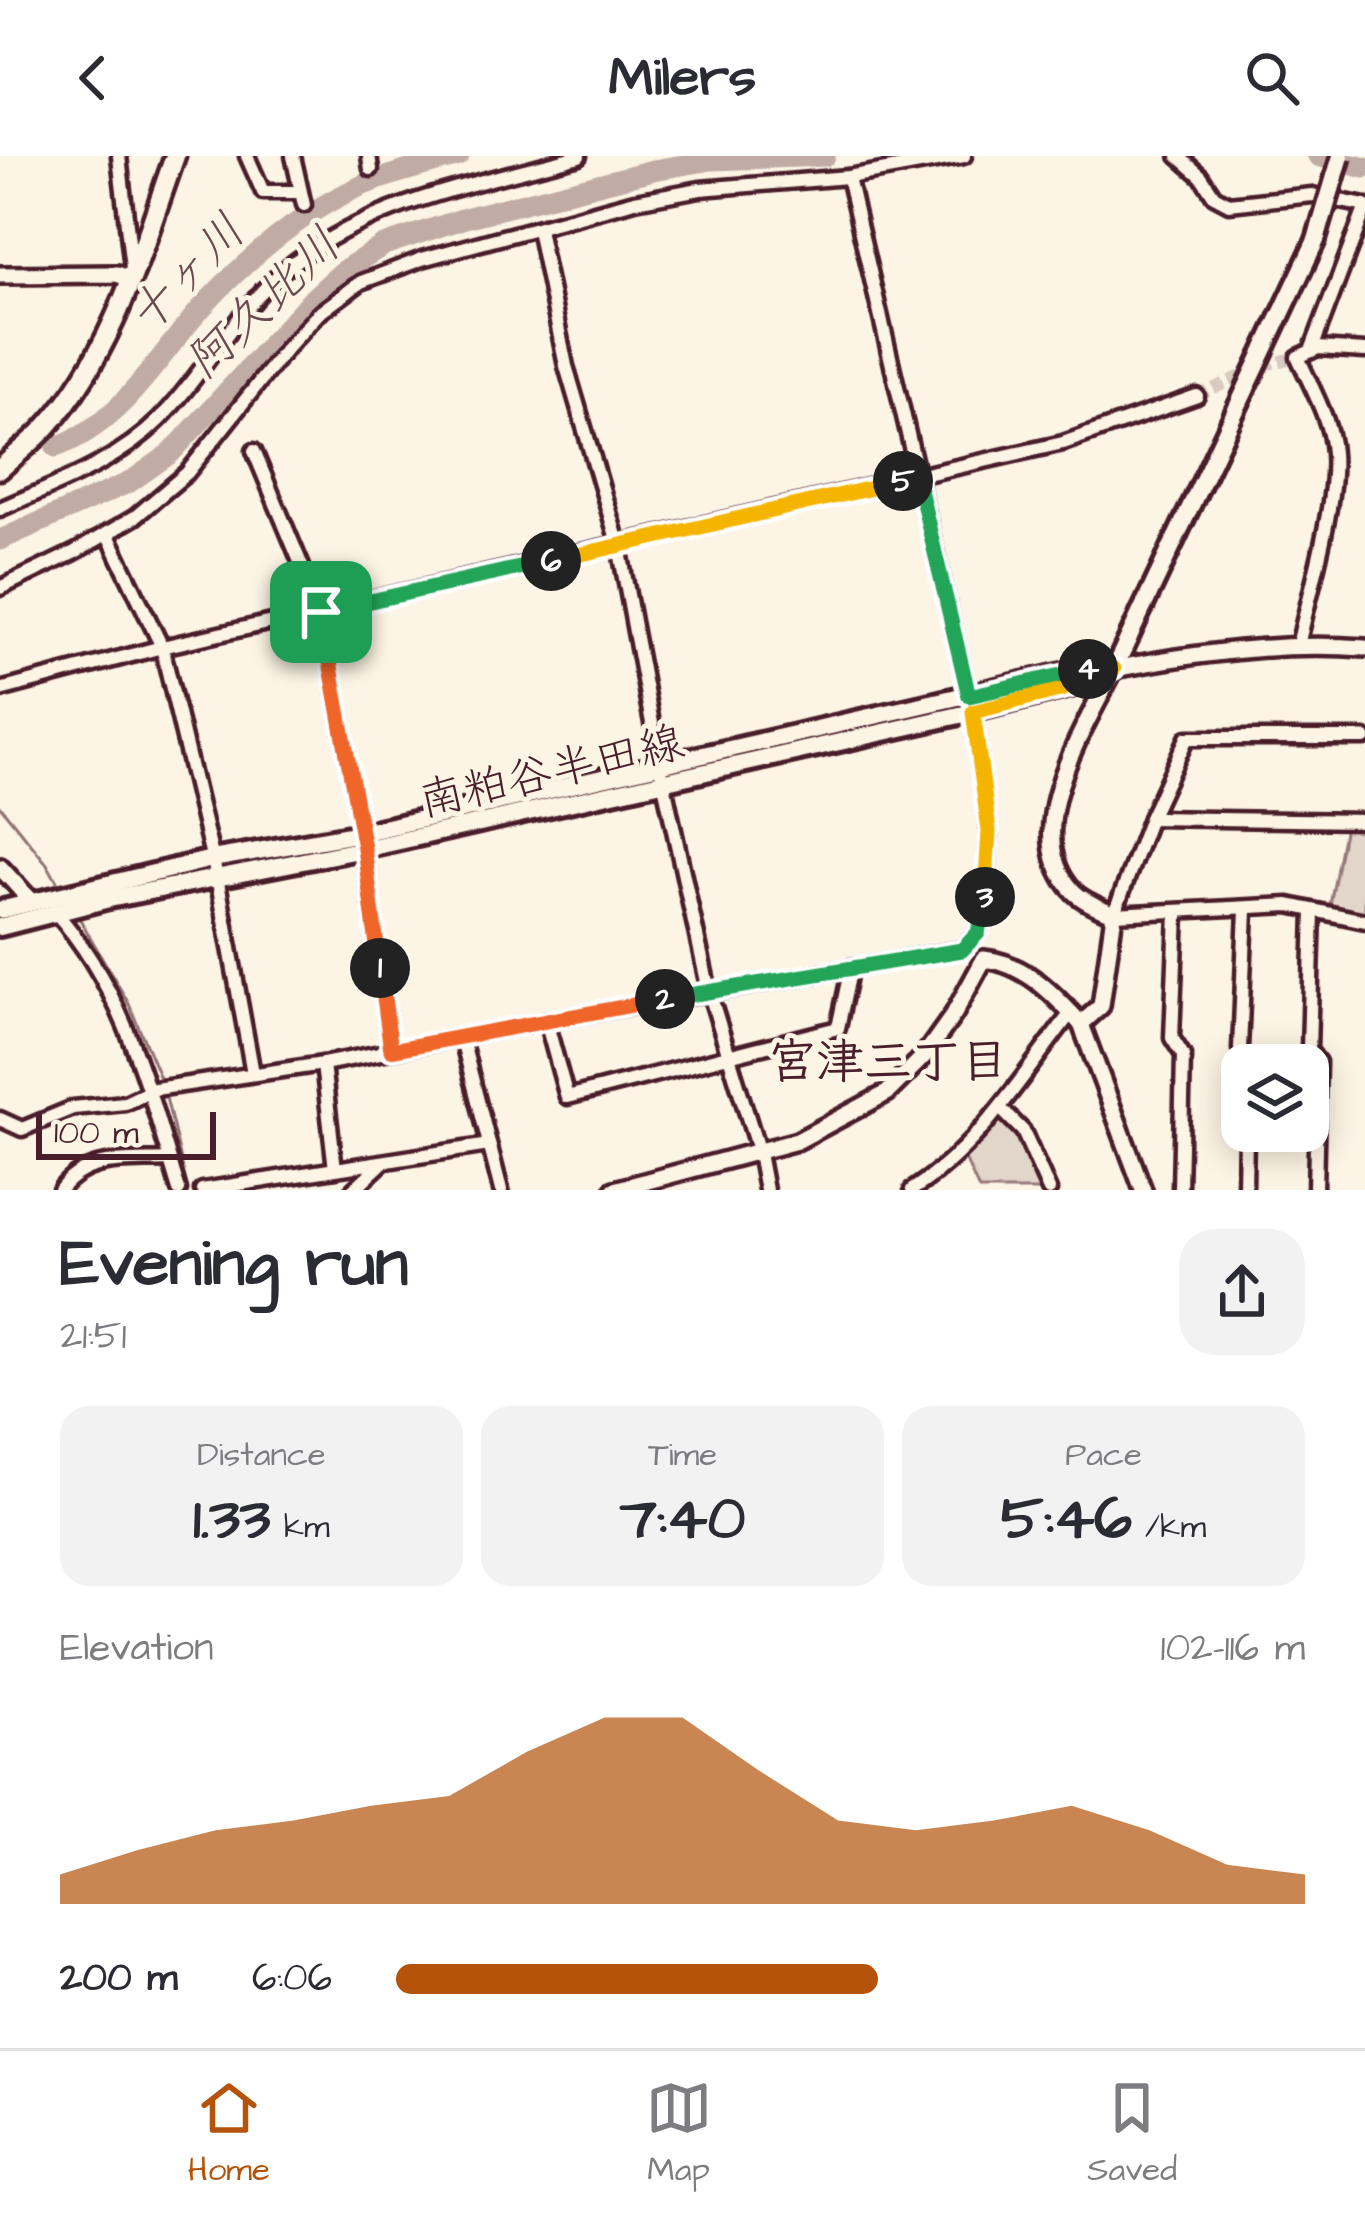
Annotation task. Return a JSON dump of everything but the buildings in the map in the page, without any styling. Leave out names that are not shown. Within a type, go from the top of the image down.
[{"type":"main road","points":[[0,469],[46,428],[85,376],[131,276],[175,156]]},
{"type":"main road","points":[[1114,669],[1316,240],[1341,156]]},
{"type":"main road","name":"南粕谷半田線","points":[[0,910],[363,841],[971,704],[1080,669],[1114,669]]},
{"type":"main road","name":"南粕谷半田線","points":[[0,927],[44,904]]},
{"type":"street","points":[[0,275],[131,276],[119,156]]},
{"type":"street","points":[[248,156],[263,192],[302,198],[293,156]]},
{"type":"street","points":[[0,508],[124,451],[158,421],[237,320],[293,262],[342,231],[396,206],[579,156]]},
{"type":"street","points":[[0,588],[135,517],[187,473],[285,350],[361,281],[422,259],[635,201],[700,189],[848,177],[964,156]]},
{"type":"street","points":[[1178,156],[1201,176],[1214,196],[1229,205],[1312,195],[1365,207],[1311,351]]},
{"type":"street","points":[[0,1119],[22,1129],[73,1108],[125,1103],[172,1086],[323,1064],[962,950],[978,933],[987,884],[989,831],[971,704],[848,177]]},
{"type":"street","points":[[538,229],[566,366],[619,546],[709,992],[766,1190]]},
{"type":"street","points":[[1298,646],[1330,491],[1333,453],[1325,418],[1298,357],[1333,348],[1365,351]]},
{"type":"street","points":[[0,690],[162,647],[1063,443],[1197,396]]},
{"type":"street","points":[[254,451],[321,612],[363,841],[391,1050]]},
{"type":"street","points":[[107,533],[162,647],[215,868],[254,1072]]},
{"type":"street","points":[[1365,648],[1298,646],[1189,655],[1114,669],[1056,792],[1052,844],[1059,874],[1077,896],[1114,914],[1289,905],[1365,921]]},
{"type":"street","points":[[912,1190],[1001,1109],[1076,1018],[1101,1006],[1114,914],[1187,738],[1365,738]]},
{"type":"street","points":[[1150,818],[1365,821]]},
{"type":"street","points":[[0,867],[44,904],[87,952],[153,1090],[178,1190]]},
{"type":"street","points":[[1240,1044],[1246,910]]},
{"type":"street","points":[[1313,911],[1310,1050],[1318,1062],[1315,1190]]},
{"type":"street","points":[[1177,913],[1172,1038],[1183,1055],[1180,1190]]},
{"type":"street","points":[[614,1190],[809,1136],[887,1093],[924,1057],[984,959],[999,960],[1028,974],[1076,1018],[1143,1190]]},
{"type":"street","points":[[546,1021],[567,1096],[838,1028],[851,967]]},
{"type":"street","points":[[462,1039],[501,1190]]},
{"type":"street","points":[[323,1064],[335,1169]]},
{"type":"street","points":[[1001,1109],[1023,1131],[1049,1190]]},
{"type":"street","points":[[202,1190],[489,1145]]},
{"type":"street","points":[[1245,1190],[1246,1152]]},
{"type":"street","points":[[60,1190],[72,1174],[91,1165],[169,1160]]},
{"type":"street","points":[[353,1190],[382,1163]]},
{"type":"shaded area","points":[[1346,821],[1365,821],[1365,916],[1329,910]]},
{"type":"shaded area","points":[[1001,1109],[1023,1131],[1049,1190],[979,1190],[961,1150]]},
{"type":"waterway","name":"十ヶ川","points":[[56,447],[80,436],[121,404],[224,285],[298,222],[361,186],[459,156]]},
{"type":"waterway","name":"阿久比川","points":[[0,540],[130,482],[171,453],[311,300],[344,270],[384,245],[465,218],[653,170],[712,160],[825,156]]},
{"type":"waterway","name":"阿久比川","points":[[1318,156],[1365,168]]},
{"type":"waterway","points":[[1357,166],[1365,159]]},
{"type":"waterway","points":[[0,806],[60,887]]},
{"type":"waterway","points":[[78,916],[129,1004],[162,1083]]},
{"type":"waterway","points":[[165,1093],[188,1190]]},
{"type":"tunnel","points":[[1197,396],[1268,364],[1298,357]]},
{"type":"district","name":"宮津三丁目","points":[[888,1060]]},
{"type":"route","points":[[917,477],[969,696],[1080,669],[1114,669],[1071,687],[973,712],[989,831],[987,884],[978,933],[962,950],[391,1050],[364,848],[321,612],[917,477]]}]
